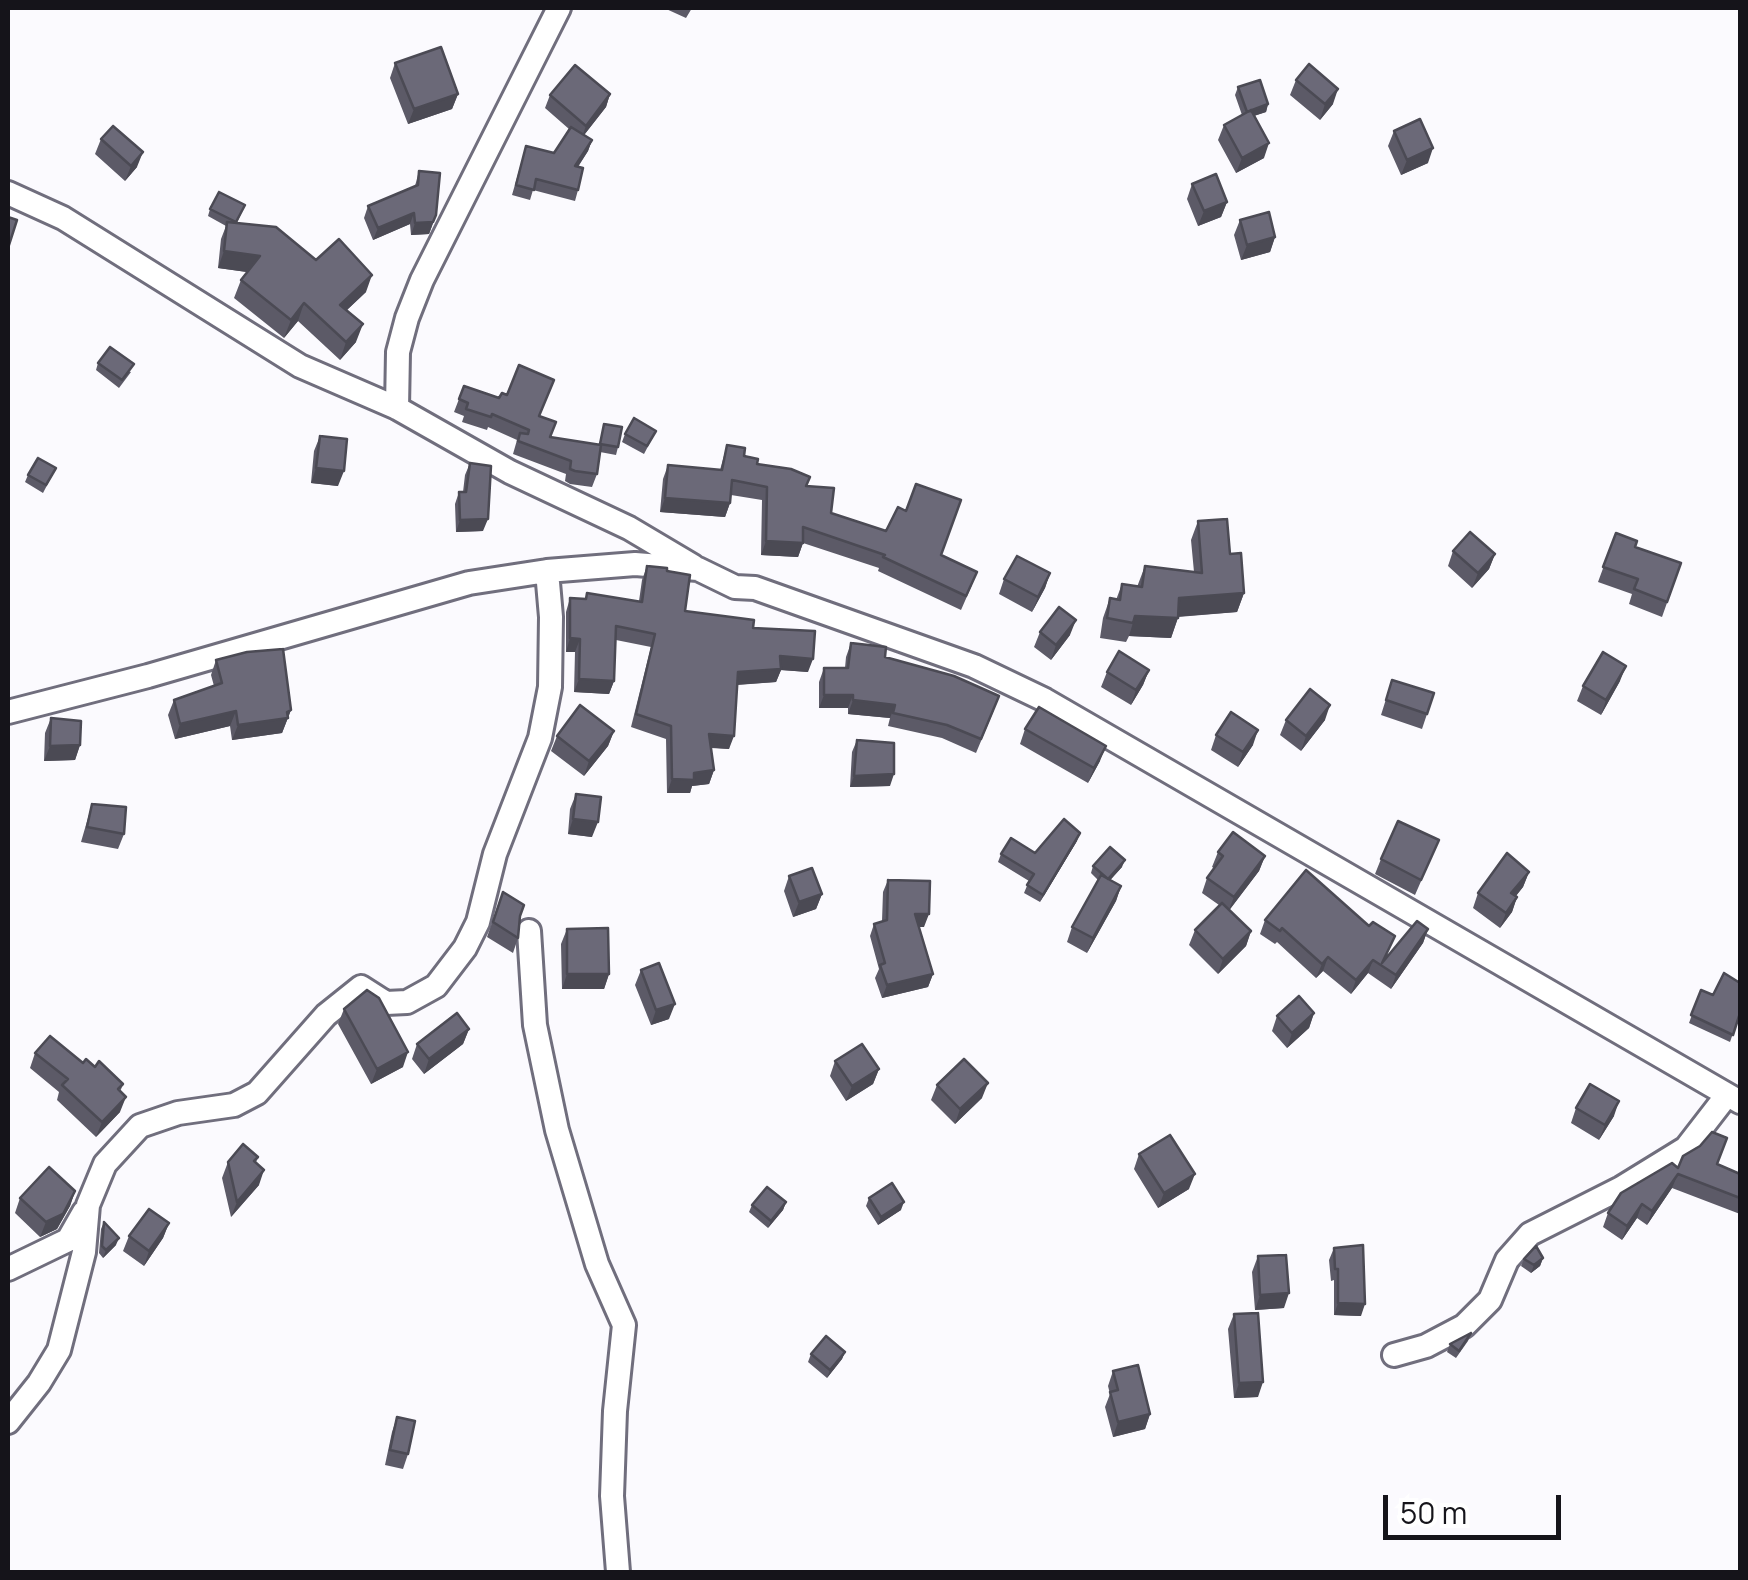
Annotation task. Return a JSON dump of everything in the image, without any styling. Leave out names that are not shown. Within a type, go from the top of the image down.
[{"type":"street","points":[[397,408],[398,352],[422,280],[559,8]]},
{"type":"street","points":[[8,193],[63,218],[300,366],[397,408],[510,472],[628,528],[698,569],[735,587],[754,588],[974,666],[1045,700],[1734,1099],[1686,1148],[1621,1188],[1530,1234],[1507,1260],[1490,1300],[1464,1326],[1426,1346],[1394,1355]]},
{"type":"street","points":[[8,712],[470,584],[546,571],[635,564],[698,569]]},
{"type":"street","points":[[8,1269],[68,1240],[88,1205],[104,1164],[140,1126],[178,1112],[234,1105],[257,1093],[326,1016],[360,987],[386,1003],[407,1002],[436,986],[465,948],[478,922],[494,854],[540,738],[550,687],[551,618],[546,571]]},
{"type":"street","points":[[529,930],[535,1026],[557,1130],[597,1264],[624,1325],[615,1410],[612,1496],[618,1572]]},
{"type":"street","points":[[8,1422],[59,1350],[84,1252],[88,1205]]},
{"type":"building","points":[[441,47],[458,94],[414,109],[395,63]]},
{"type":"building","points":[[1309,64],[1338,89],[1325,104],[1296,80]]},
{"type":"building","points":[[575,65],[610,94],[586,126],[550,95]]},
{"type":"building","points":[[1260,80],[1268,104],[1247,112],[1238,87]]},
{"type":"building","points":[[1251,110],[1269,143],[1242,158],[1224,125]]},
{"type":"building","points":[[1420,119],[1433,148],[1407,160],[1394,131]]},
{"type":"building","points":[[113,126],[143,152],[131,166],[101,139]]},
{"type":"building","points":[[571,127],[592,140],[575,166],[583,168],[578,190],[536,179],[534,190],[516,185],[526,146],[554,153]]},
{"type":"building","points":[[419,171],[440,173],[433,222],[415,223],[414,213],[378,228],[368,206],[418,185]]},
{"type":"building","points":[[1216,174],[1227,202],[1204,211],[1192,184]]},
{"type":"building","points":[[219,192],[245,205],[236,222],[210,209]]},
{"type":"building","points":[[1269,212],[1275,237],[1247,245],[1240,220]]},
{"type":"building","points":[[8,217],[17,220],[8,248]]},
{"type":"building","points":[[227,222],[276,227],[316,260],[339,239],[372,275],[340,305],[363,324],[346,342],[304,303],[291,320],[241,280],[260,256],[224,251]]},
{"type":"building","points":[[110,347],[134,364],[122,380],[98,363]]},
{"type":"building","points":[[519,365],[554,380],[539,416],[556,422],[550,437],[601,445],[597,474],[570,469],[571,461],[518,441],[520,433],[528,434],[529,430],[492,414],[491,417],[466,409],[468,403],[459,399],[464,386],[499,398],[502,393],[507,395]]},
{"type":"building","points":[[634,418],[656,431],[647,446],[625,434]]},
{"type":"building","points":[[604,424],[622,427],[618,447],[600,444]]},
{"type":"building","points":[[320,436],[347,439],[344,471],[316,468]]},
{"type":"building","points":[[727,445],[745,448],[744,456],[758,459],[757,464],[791,469],[810,477],[806,486],[834,488],[831,513],[886,531],[898,507],[906,511],[916,484],[961,500],[941,555],[977,572],[966,596],[885,555],[803,527],[803,543],[766,541],[767,487],[732,480],[730,503],[665,498],[668,465],[722,470]]},
{"type":"building","points":[[38,458],[56,468],[46,485],[28,475]]},
{"type":"building","points":[[470,463],[491,466],[488,519],[460,520],[459,492],[466,492]]},
{"type":"building","points":[[1227,519],[1230,554],[1241,553],[1244,593],[1179,598],[1178,618],[1135,616],[1133,623],[1107,618],[1110,598],[1120,600],[1122,584],[1142,587],[1145,566],[1202,573],[1198,521]]},
{"type":"building","points":[[1470,532],[1495,554],[1478,573],[1453,551]]},
{"type":"building","points":[[1616,533],[1637,541],[1635,547],[1681,563],[1667,602],[1634,589],[1638,579],[1603,567]]},
{"type":"building","points":[[1017,556],[1050,573],[1038,597],[1004,579]]},
{"type":"building","points":[[647,566],[690,575],[685,611],[754,620],[753,628],[815,631],[813,659],[780,656],[781,669],[738,672],[734,736],[709,734],[714,770],[694,773],[694,780],[672,779],[671,726],[636,714],[655,634],[616,626],[614,681],[579,679],[580,639],[570,638],[570,598],[586,599],[587,593],[642,602]]},
{"type":"building","points":[[1059,607],[1076,620],[1056,645],[1040,632]]},
{"type":"building","points":[[851,643],[886,647],[885,657],[954,676],[999,696],[981,739],[947,725],[893,713],[895,705],[853,700],[853,695],[824,695],[824,668],[848,668]]},
{"type":"building","points":[[283,649],[291,710],[287,712],[288,718],[238,725],[236,711],[180,724],[174,700],[222,683],[216,660]]},
{"type":"building","points":[[1119,651],[1149,670],[1136,690],[1107,672]]},
{"type":"building","points":[[1603,652],[1626,666],[1606,700],[1583,686]]},
{"type":"building","points":[[1392,680],[1434,693],[1427,714],[1386,700]]},
{"type":"building","points":[[1310,689],[1330,705],[1306,736],[1286,720]]},
{"type":"building","points":[[580,705],[614,731],[589,761],[557,736]]},
{"type":"building","points":[[1039,707],[1106,746],[1094,768],[1025,729]]},
{"type":"building","points":[[1231,712],[1258,730],[1243,752],[1216,735]]},
{"type":"building","points":[[51,718],[81,721],[80,745],[50,746]]},
{"type":"building","points":[[857,740],[894,743],[894,774],[854,776]]},
{"type":"building","points":[[576,794],[601,797],[598,822],[573,819]]},
{"type":"building","points":[[92,804],[126,807],[124,834],[87,827]]},
{"type":"building","points":[[1064,819],[1080,833],[1043,895],[1027,885],[1034,874],[1001,854],[1011,838],[1035,853]]},
{"type":"building","points":[[1398,821],[1439,840],[1421,880],[1381,859]]},
{"type":"building","points":[[1233,832],[1265,856],[1234,897],[1207,878],[1223,856],[1218,852]]},
{"type":"building","points":[[1110,847],[1125,860],[1108,879],[1093,866]]},
{"type":"building","points":[[1507,853],[1529,872],[1511,893],[1517,897],[1506,913],[1478,893]]},
{"type":"building","points":[[812,868],[822,894],[799,902],[789,876]]},
{"type":"building","points":[[1306,870],[1369,926],[1373,922],[1395,936],[1382,963],[1417,921],[1428,929],[1396,975],[1373,960],[1356,980],[1328,957],[1322,964],[1282,928],[1280,931],[1265,920]]},
{"type":"building","points":[[1101,875],[1121,886],[1093,938],[1072,927]]},
{"type":"building","points":[[888,880],[930,881],[929,914],[915,914],[933,974],[887,985],[874,924],[887,920]]},
{"type":"building","points":[[503,892],[524,905],[518,938],[493,922]]},
{"type":"building","points":[[1222,903],[1251,931],[1223,959],[1195,930]]},
{"type":"building","points":[[608,928],[609,974],[567,974],[567,929]]},
{"type":"building","points":[[659,963],[675,1004],[656,1010],[641,970]]},
{"type":"building","points":[[1724,973],[1740,983],[1740,1013],[1733,1035],[1691,1015],[1701,990],[1713,995]]},
{"type":"building","points":[[367,990],[379,998],[408,1052],[377,1069],[344,1009]]},
{"type":"building","points":[[1299,996],[1314,1013],[1292,1033],[1277,1016]]},
{"type":"building","points":[[457,1013],[469,1029],[429,1059],[417,1044]]},
{"type":"building","points":[[50,1036],[83,1063],[86,1059],[95,1067],[99,1061],[123,1084],[118,1089],[126,1097],[102,1122],[62,1085],[68,1079],[35,1053]]},
{"type":"building","points":[[862,1044],[879,1069],[852,1086],[835,1061]]},
{"type":"building","points":[[964,1059],[988,1083],[960,1109],[937,1085]]},
{"type":"building","points":[[1590,1084],[1619,1101],[1605,1125],[1576,1108]]},
{"type":"building","points":[[1712,1132],[1727,1138],[1717,1164],[1740,1174],[1740,1198],[1678,1174],[1652,1211],[1642,1204],[1627,1226],[1608,1213],[1621,1193],[1672,1163],[1678,1168],[1683,1156],[1700,1146]]},
{"type":"building","points":[[1170,1135],[1195,1174],[1164,1193],[1139,1154]]},
{"type":"building","points":[[243,1144],[258,1157],[254,1161],[264,1170],[237,1202],[228,1162]]},
{"type":"building","points":[[49,1167],[75,1191],[63,1214],[46,1222],[20,1198]]},
{"type":"building","points":[[892,1183],[904,1202],[881,1217],[869,1198]]},
{"type":"building","points":[[767,1187],[786,1202],[771,1221],[752,1205]]},
{"type":"building","points":[[149,1209],[169,1223],[149,1251],[129,1236]]},
{"type":"building","points":[[104,1222],[119,1238],[106,1250],[102,1246]]},
{"type":"building","points":[[1363,1245],[1365,1304],[1338,1303],[1334,1248]]},
{"type":"building","points":[[1536,1246],[1543,1258],[1534,1265],[1524,1259]]},
{"type":"building","points":[[1286,1255],[1289,1293],[1260,1295],[1258,1256]]},
{"type":"building","points":[[1258,1313],[1263,1382],[1239,1383],[1234,1314]]},
{"type":"building","points":[[1471,1333],[1459,1351],[1450,1344]]},
{"type":"building","points":[[826,1336],[845,1352],[830,1370],[811,1354]]},
{"type":"building","points":[[1138,1365],[1150,1414],[1118,1422],[1110,1392],[1118,1390],[1113,1371]]},
{"type":"building","points":[[397,1417],[415,1421],[408,1454],[390,1450]]}]
